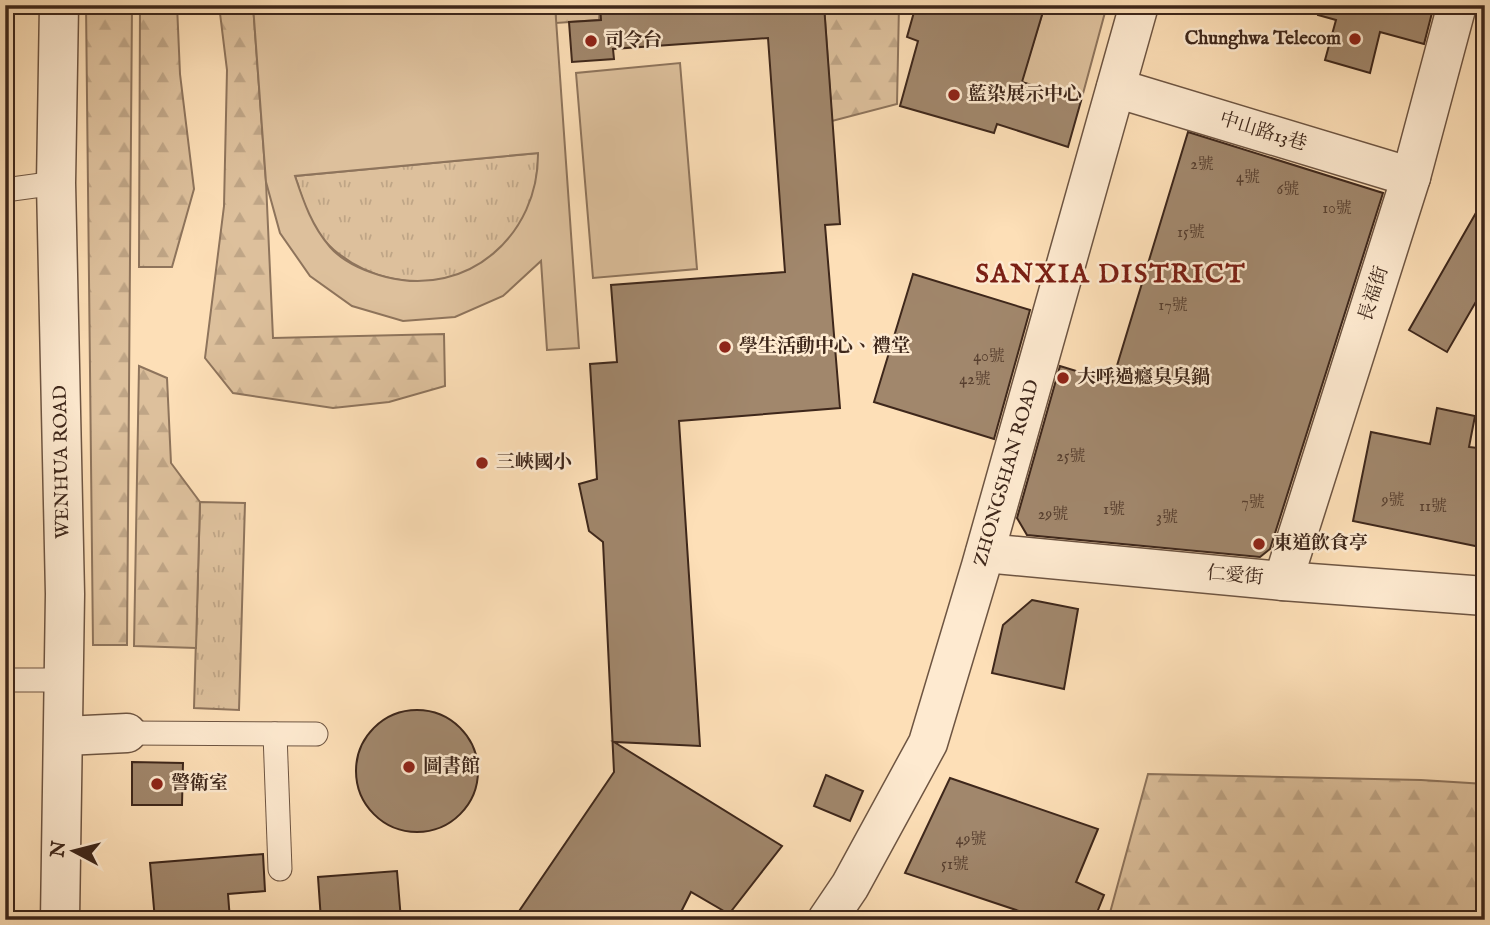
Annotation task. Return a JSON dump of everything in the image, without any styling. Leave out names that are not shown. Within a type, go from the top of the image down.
[{"type":"street","name":"WENHUA ROAD","points":[[59,5],[56,183],[65,594],[65,736],[60,920]]},
{"type":"street","name":"ZHONGSHAN ROAD","points":[[827,920],[850,886],[928,744],[985,553],[1139,5]]},
{"type":"street","name":"長福街","points":[[1283,581],[1411,177],[1457,5]]},
{"type":"street","name":"中山路13巷","points":[[1116,88],[1411,177]]},
{"type":"street","name":"仁愛街","points":[[985,553],[1283,581],[1485,596]]},
{"type":"street","points":[[65,736],[127,733]]},
{"type":"lane","points":[[5,190],[56,183]]},
{"type":"lane","points":[[5,680],[64,680]]},
{"type":"lane","points":[[127,733],[316,734]]},
{"type":"lane","points":[[275,734],[280,869]]},
{"type":"green space","points":[[86,5],[132,5],[127,645],[93,645]]},
{"type":"green space","points":[[140,5],[177,5],[180,74],[194,189],[172,267],[139,267]]},
{"type":"green space","points":[[219,5],[253,5],[266,182],[273,338],[444,334],[445,386],[389,402],[333,408],[233,393],[205,358],[224,206],[227,70]]},
{"type":"green space","points":[[253,5],[555,5],[579,348],[547,350],[541,261],[503,296],[455,317],[403,321],[352,306],[310,276],[280,233],[266,182]],"holes":[[[538,153],[535,183],[526,210],[512,234],[493,254],[470,269],[444,278],[416,281],[371,272],[336,253],[313,222],[295,176]]]},
{"type":"green space","points":[[555,5],[600,5],[599,20],[556,23]]},
{"type":"green space","points":[[824,5],[899,5],[897,104],[832,121]]},
{"type":"green space","points":[[1045,5],[1107,5],[1081,101],[1021,82]]},
{"type":"green space","points":[[680,63],[697,269],[593,278],[576,73]]},
{"type":"green space","points":[[539,153],[533,196],[519,226],[500,249],[476,267],[449,277],[420,281],[390,278],[361,268],[334,250],[314,226],[295,176]]},
{"type":"green space","points":[[139,366],[167,378],[171,463],[200,502],[196,648],[134,646]]},
{"type":"green space","points":[[200,502],[245,503],[239,710],[194,708]]},
{"type":"green space","points":[[1148,774],[1485,784],[1485,920],[1108,920]]},
{"type":"building","points":[[600,5],[824,5],[840,224],[825,225],[840,408],[679,421],[700,746],[614,742],[782,846],[729,914],[691,892],[677,920],[513,920],[614,772],[603,542],[589,531],[579,484],[597,479],[590,364],[617,362],[611,285],[785,272],[768,38],[613,49],[614,59],[572,62],[569,22],[601,20]]},
{"type":"building","points":[[916,5],[1045,5],[1022,82],[1081,101],[1068,147],[997,124],[994,133],[900,106],[918,41],[907,37]]},
{"type":"building","name":"Chunghwa Telecom","points":[[1319,5],[1434,5],[1424,44],[1380,32],[1370,73],[1325,60],[1336,20],[1318,15]]},
{"type":"building","points":[[1188,132],[1383,193],[1270,549],[1260,557],[1027,535],[1017,518],[1060,366],[1112,382]]},
{"type":"building","points":[[1485,197],[1485,286],[1447,352],[1409,330]]},
{"type":"building","points":[[913,274],[1030,310],[994,439],[874,402]]},
{"type":"building","points":[[1437,408],[1475,416],[1469,447],[1485,449],[1485,548],[1353,521],[1371,432],[1430,444]]},
{"type":"building","points":[[1032,600],[1078,609],[1064,689],[992,673],[1003,625]]},
{"type":"building","points":[[417,710],[440,715],[460,728],[473,748],[478,771],[473,794],[460,814],[440,827],[417,832],[394,827],[374,814],[361,794],[356,771],[361,748],[374,728],[394,715]]},
{"type":"building","name":"警衛室","points":[[132,762],[183,763],[182,805],[132,805]]},
{"type":"building","points":[[826,775],[863,791],[850,821],[814,806]]},
{"type":"building","points":[[950,778],[1098,829],[1076,882],[1104,895],[1094,920],[1046,920],[905,873]]},
{"type":"building","points":[[263,854],[265,891],[228,894],[230,920],[155,920],[150,863]]},
{"type":"building","points":[[397,871],[401,920],[321,920],[318,877]]},
{"type":"place","name":"Chunghwa Telecom","points":[[1355,39]]},
{"type":"place","name":"司令台","points":[[591,41]]},
{"type":"place","name":"藍染展示中心","points":[[954,95]]},
{"type":"place","name":"學生活動中心、禮堂","points":[[725,347]]},
{"type":"place","name":"大呼過癮臭臭鍋","points":[[1063,378]]},
{"type":"place","name":"三峽國小","points":[[482,463]]},
{"type":"place","name":"東道飲食亭","points":[[1259,544]]},
{"type":"place","name":"圖書館","points":[[409,767]]},
{"type":"place","name":"警衛室","points":[[157,784]]},
{"type":"district","name":"SANXIA DISTRICT","points":[[1111,274]]}]
